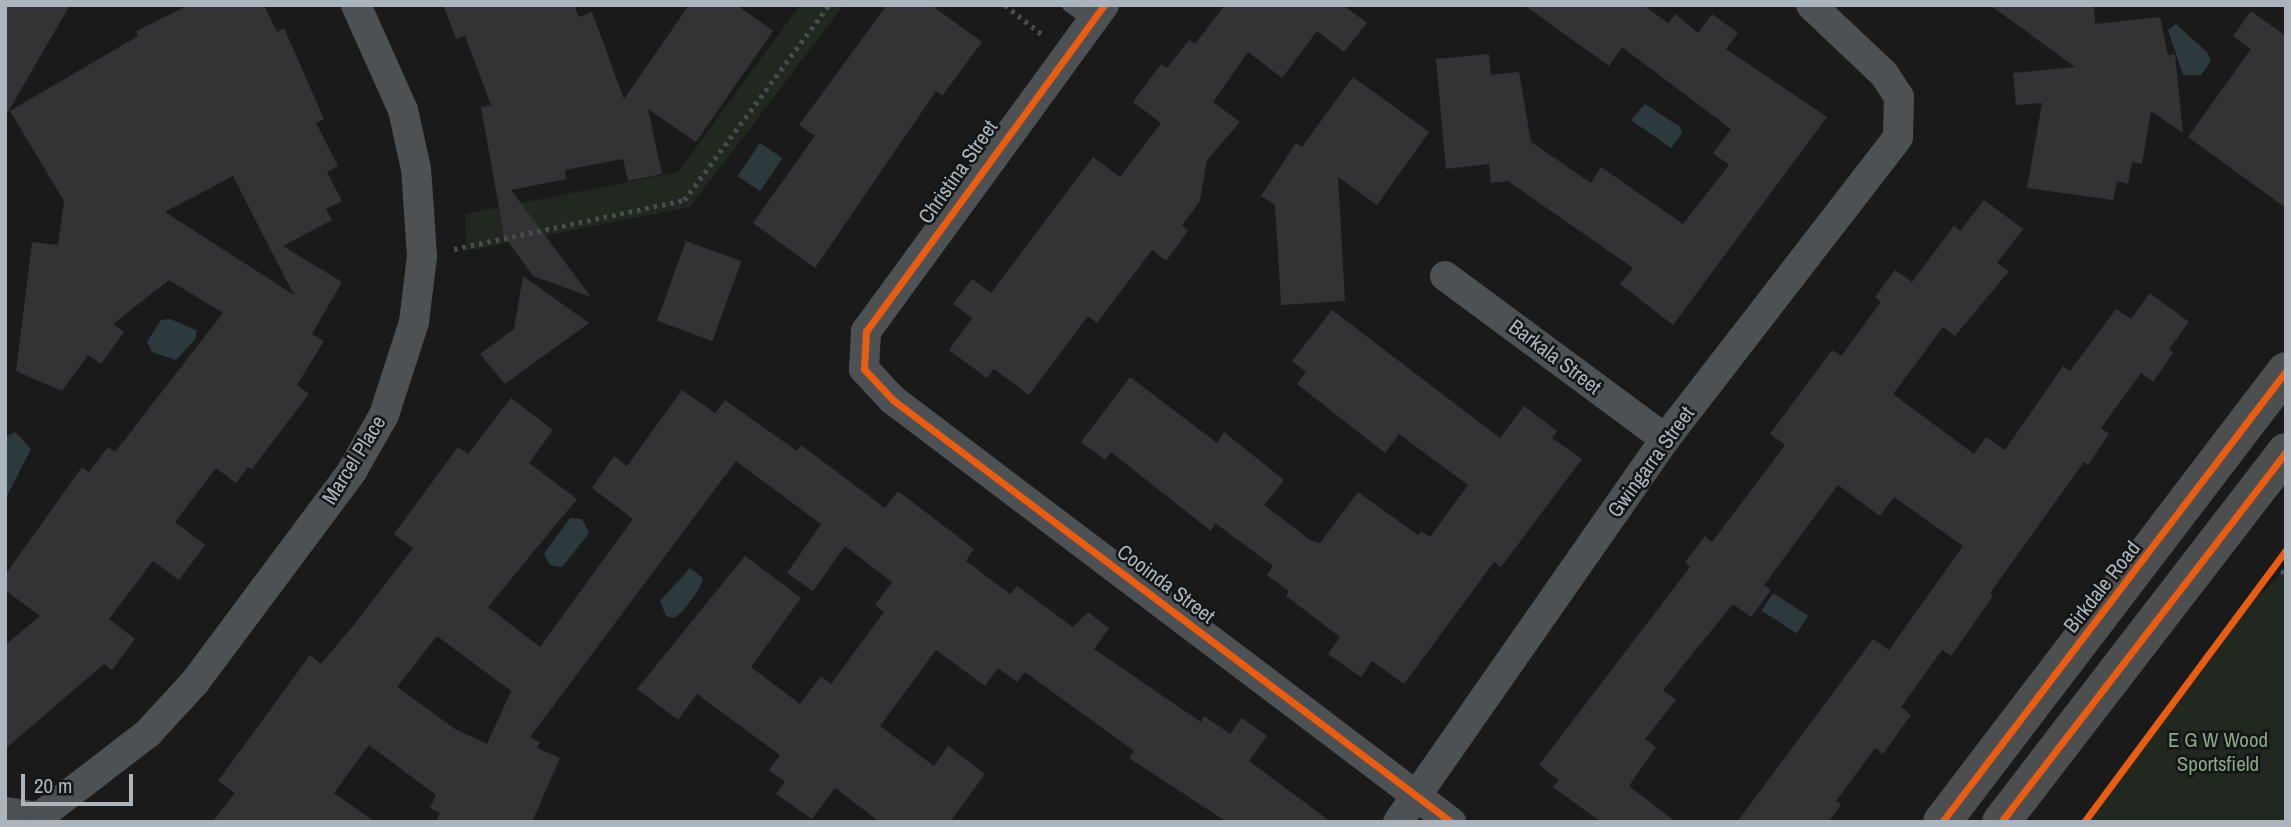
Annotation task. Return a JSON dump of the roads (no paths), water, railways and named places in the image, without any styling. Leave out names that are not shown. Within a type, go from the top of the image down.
[{"type":"main road","name":"Birkdale Road","points":[[1942,822],[2286,371]]},
{"type":"main road","points":[[2001,822],[2286,452]]},
{"type":"street","name":"Marcel Place","points":[[39,819],[148,733],[195,682],[352,471],[384,415],[414,322],[422,256],[416,169],[403,110],[356,5]]},
{"type":"street","name":"Gwingarra Street","points":[[1398,822],[1665,439],[1898,137],[1899,97],[1821,8]]},
{"type":"street","name":"Christina Street","points":[[864,369],[866,331],[1063,55],[1088,10]]},
{"type":"street","name":"Barkala Street","points":[[1445,275],[1665,439]]},
{"type":"street","name":"Cooinda Street","points":[[864,369],[893,400],[1451,822]]},
{"type":"street","points":[[5,812],[39,819]]},
{"type":"park label","name":"E G W Wood Sportsfield","points":[[2218,752]]}]
